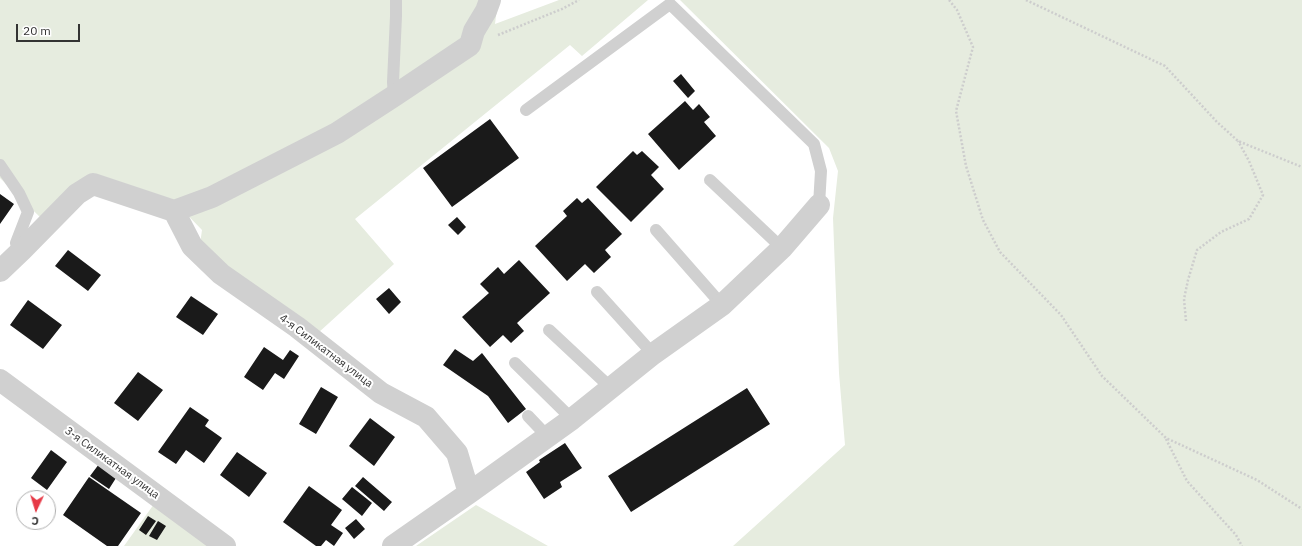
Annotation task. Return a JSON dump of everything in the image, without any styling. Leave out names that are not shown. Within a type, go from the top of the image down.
[{"type":"street","points":[[0,271],[77,194],[93,184],[174,211],[212,197],[337,133],[470,45],[474,31],[486,11],[490,0]]},
{"type":"street","points":[[392,546],[470,493],[572,418],[653,354],[722,305],[782,248],[819,205]]},
{"type":"street","name":"4-я Силикатная улица","points":[[174,211],[192,246],[221,274],[297,327],[381,393],[426,417],[457,453],[470,493]]},
{"type":"street","name":"3-я Силикатная улица","points":[[0,380],[225,546]]},
{"type":"lane","points":[[389,0],[396,16]]},
{"type":"lane","points":[[394,96],[393,82],[396,0]]},
{"type":"lane","points":[[526,110],[670,4],[814,144],[821,171],[819,205]]},
{"type":"lane","points":[[0,165],[19,193],[28,212],[16,243],[22,250]]},
{"type":"lane","points":[[710,180],[782,248]]},
{"type":"lane","points":[[656,230],[722,305]]},
{"type":"lane","points":[[597,292],[653,354]]},
{"type":"lane","points":[[549,330],[610,387]]},
{"type":"lane","points":[[515,363],[572,418]]},
{"type":"lane","points":[[528,416],[547,436]]},
{"type":"path","points":[[470,45],[520,27],[579,0]]},
{"type":"path","points":[[949,0],[957,10],[973,47],[956,111],[966,166],[983,220],[1000,252],[1060,315],[1102,376],[1166,438],[1257,480],[1302,510]]},
{"type":"path","points":[[1026,0],[1165,66],[1217,122],[1238,141],[1249,160],[1262,195],[1249,219],[1221,232],[1197,250],[1184,299],[1186,321]]},
{"type":"path","points":[[1238,141],[1302,168]]},
{"type":"path","points":[[1166,438],[1187,481],[1236,535],[1242,546]]},
{"type":"shaded area","points":[[0,0],[498,0],[495,24],[559,0],[648,0],[582,56],[570,45],[355,219],[394,264],[318,333],[225,270],[200,244],[202,230],[172,199],[90,178],[43,220],[0,178]]},
{"type":"shaded area","points":[[680,0],[1302,0],[1302,546],[733,546],[845,445],[839,373],[833,218],[838,171],[829,148]]},
{"type":"shaded area","points":[[154,504],[211,546],[124,546]]},
{"type":"shaded area","points":[[476,505],[548,546],[416,546]]},
{"type":"building","points":[[681,74],[695,91],[688,98],[673,81]]},
{"type":"building","points":[[685,101],[693,110],[699,104],[710,117],[704,122],[716,136],[679,170],[648,134]]},
{"type":"building","points":[[490,119],[519,158],[452,207],[423,168]]},
{"type":"building","points":[[633,151],[637,155],[642,151],[659,167],[651,175],[664,189],[631,222],[596,187]]},
{"type":"building","points":[[0,194],[14,204],[0,224]]},
{"type":"building","points":[[577,198],[582,203],[588,198],[622,234],[605,250],[611,257],[594,273],[585,264],[567,281],[535,246],[567,216],[563,211]]},
{"type":"building","points":[[457,217],[466,227],[458,235],[448,225]]},
{"type":"building","points":[[68,250],[101,275],[88,291],[55,266]]},
{"type":"building","points":[[519,260],[550,293],[517,323],[524,331],[511,343],[503,335],[490,347],[462,317],[489,293],[480,284],[498,267],[504,274]]},
{"type":"building","points":[[389,288],[401,302],[389,314],[376,299]]},
{"type":"building","points":[[191,296],[218,314],[203,335],[176,317]]},
{"type":"building","points":[[28,300],[62,325],[43,349],[10,325]]},
{"type":"building","points":[[264,347],[283,360],[290,350],[299,356],[284,379],[275,373],[263,390],[244,377]]},
{"type":"building","points":[[455,349],[473,361],[482,353],[526,409],[508,423],[488,396],[443,365]]},
{"type":"building","points":[[138,372],[163,390],[138,421],[114,403]]},
{"type":"building","points":[[321,387],[338,397],[316,434],[299,424]]},
{"type":"building","points":[[747,388],[770,424],[631,512],[608,476]]},
{"type":"building","points":[[190,407],[209,420],[205,426],[222,438],[204,463],[186,450],[176,464],[158,452]]},
{"type":"building","points":[[370,418],[395,437],[374,466],[349,446]]},
{"type":"building","points":[[565,443],[582,468],[560,482],[562,487],[544,499],[526,472],[540,462],[539,460]]},
{"type":"building","points":[[51,450],[67,462],[47,490],[31,478]]},
{"type":"building","points":[[237,452],[267,473],[249,497],[220,475]]},
{"type":"building","points":[[99,464],[116,478],[109,489],[90,476]]},
{"type":"building","points":[[89,477],[141,513],[118,546],[107,546],[63,515]]},
{"type":"building","points":[[363,477],[392,502],[384,511],[355,486]]},
{"type":"building","points":[[309,486],[342,510],[331,525],[343,533],[334,546],[326,540],[321,546],[316,546],[283,522]]},
{"type":"building","points":[[352,487],[372,503],[362,516],[342,499]]},
{"type":"building","points":[[148,516],[156,521],[146,535],[139,530]]},
{"type":"building","points":[[356,519],[365,529],[354,539],[345,528]]},
{"type":"building","points":[[158,521],[166,526],[157,540],[149,536]]}]
